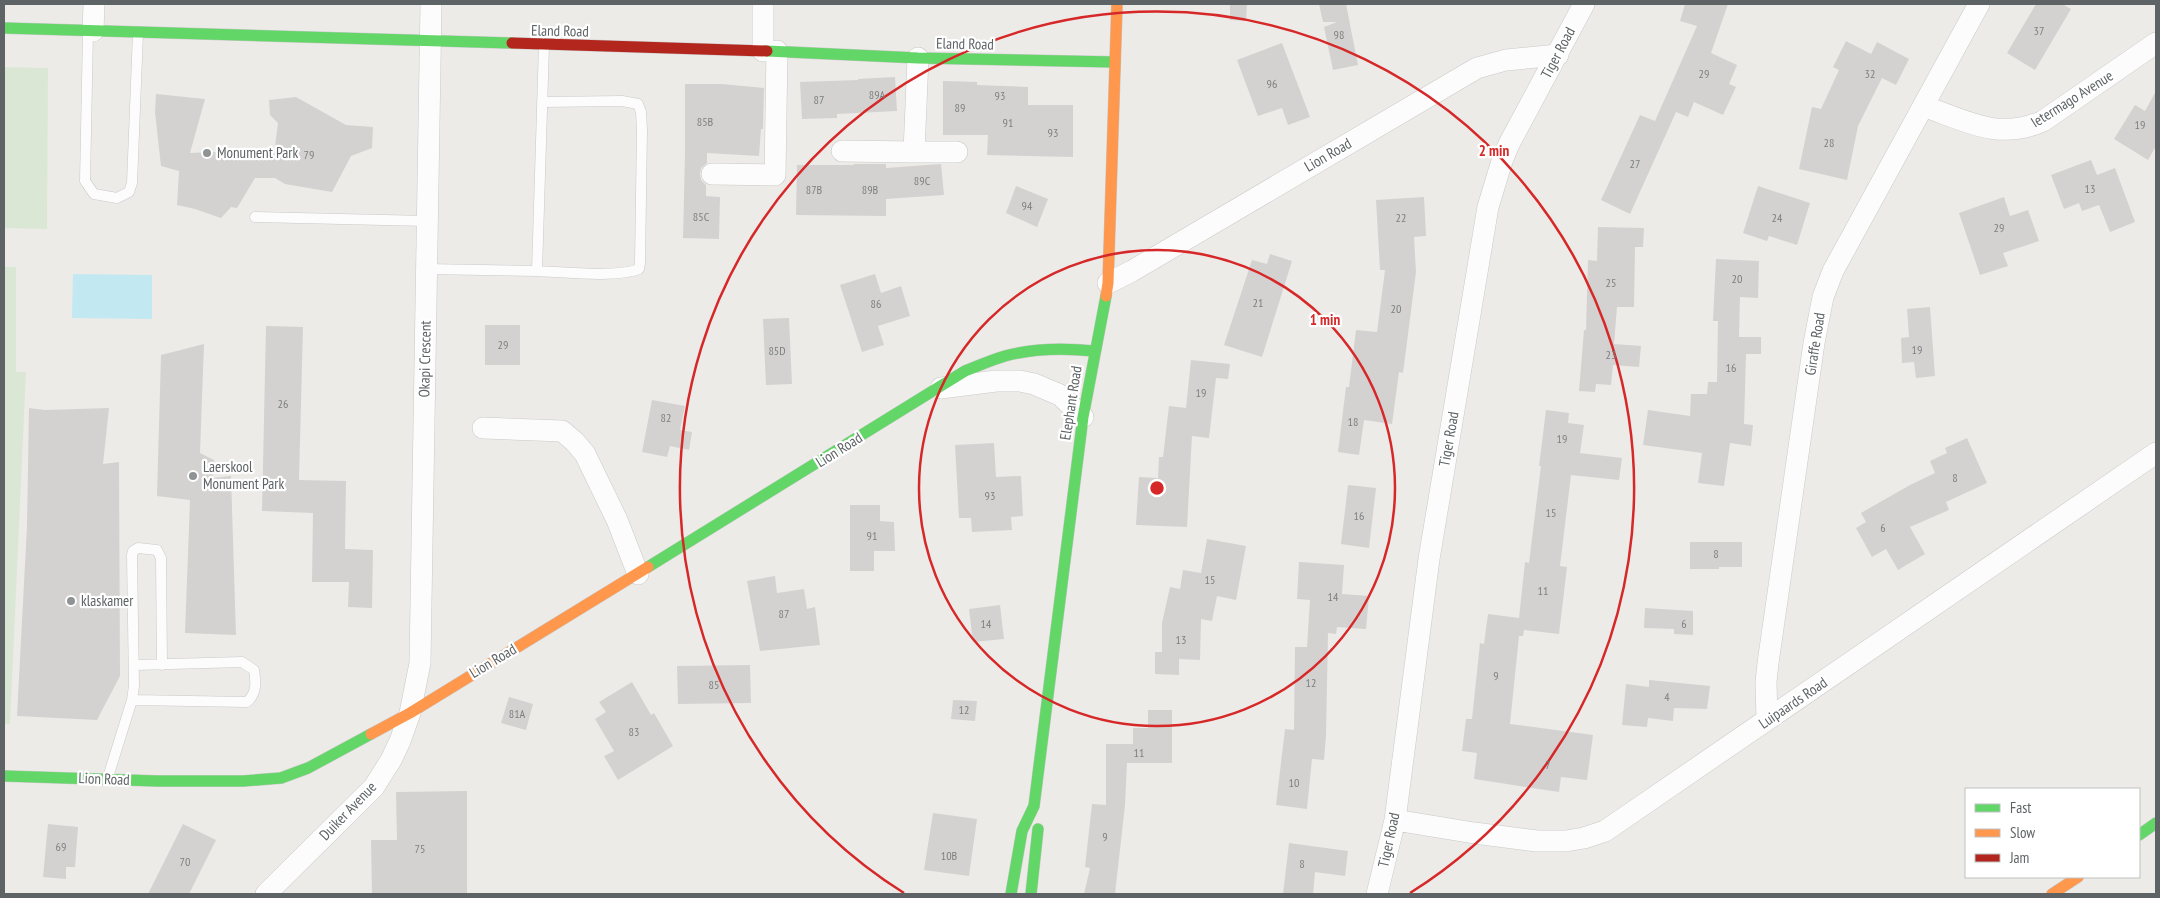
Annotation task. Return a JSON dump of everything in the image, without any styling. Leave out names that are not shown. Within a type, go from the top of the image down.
[{"type":"main road","name":"Elephant Road","points":[[1031,894],[1038,828],[1034,806],[1083,417],[1108,283],[1117,4]]},
{"type":"main road","name":"Eland Road","points":[[4,28],[770,51],[918,58],[1115,62]]},
{"type":"main road","name":"Lion Road","points":[[4,776],[242,781],[281,778],[308,768],[410,713],[965,371],[1006,356],[1069,348],[1094,351]]},
{"type":"main road","name":"Elephant Road","points":[[1011,894],[1022,831],[1034,806]]},
{"type":"main road","points":[[2140,834],[2156,823]]},
{"type":"main road","points":[[1014,873],[1034,876]]},
{"type":"main road","points":[[2052,894],[2076,878]]},
{"type":"street","points":[[90,31],[94,4]]},
{"type":"street","name":"Okapi Crescent","points":[[410,713],[420,662],[431,4]]},
{"type":"street","points":[[712,174],[776,175],[770,51],[763,4]]},
{"type":"street","name":"Tiger Road","points":[[1377,894],[1395,820],[1429,559],[1488,207],[1502,160],[1584,4]]},
{"type":"street","name":"Giraffe Road","points":[[1767,720],[1766,682],[1768,663],[1814,343],[1823,297],[1833,271],[1979,4]]},
{"type":"street","name":"Ietermago Avenue","points":[[1923,106],[1997,130],[2028,128],[2043,121],[2156,44]]},
{"type":"street","name":"Lion Road","points":[[1108,283],[1132,271],[1477,68],[1506,60],[1558,54]]},
{"type":"street","points":[[914,152],[918,58]]},
{"type":"street","points":[[842,151],[957,152]]},
{"type":"street","name":"Lion Road","points":[[937,389],[996,381],[1020,381],[1034,384],[1060,395],[1083,417]]},
{"type":"street","points":[[483,428],[562,431],[575,442],[585,454],[613,512],[638,574]]},
{"type":"street","name":"Luipaards Road","points":[[1395,820],[1537,841],[1566,841],[1584,838],[1605,831],[2156,453]]},
{"type":"street","name":"Duiker Avenue","points":[[266,894],[374,787],[392,760],[410,713]]},
{"type":"lane","points":[[90,31],[85,181],[94,194],[117,198],[129,192],[132,183],[138,32]]},
{"type":"lane","points":[[537,271],[544,45]]},
{"type":"lane","points":[[426,269],[631,272],[639,269],[642,112],[638,104],[622,101],[542,102]]},
{"type":"lane","points":[[255,217],[427,220]]},
{"type":"lane","points":[[107,779],[132,700],[135,665],[132,555],[133,551],[138,548],[157,550],[161,558],[162,665]]},
{"type":"lane","points":[[132,700],[247,702],[252,697],[255,678],[254,670],[248,665],[234,662],[135,665]]},
{"type":"green space","points":[[4,67],[48,68],[47,229],[4,228]]},
{"type":"green space","points":[[4,267],[16,267],[16,372],[26,372],[10,724],[4,724]]},
{"type":"water","points":[[73,274],[152,275],[152,319],[72,318]]},
{"type":"building","points":[[1230,4],[1247,4],[1246,21],[1230,20]]},
{"type":"building","points":[[1319,4],[1346,4],[1358,65],[1333,70],[1324,27],[1337,22],[1323,22]]},
{"type":"building","points":[[1685,4],[1728,4],[1711,53],[1737,65],[1729,84],[1736,87],[1723,115],[1694,102],[1688,117],[1676,112],[1630,214],[1601,200],[1640,115],[1655,121],[1697,26],[1680,21]]},
{"type":"building","points":[[2036,4],[2062,4],[2071,9],[2035,70],[2007,53]]},
{"type":"building","points":[[1846,41],[1871,54],[1877,42],[1909,59],[1896,85],[1882,78],[1858,126],[1847,180],[1799,169],[1812,107],[1821,109],[1839,70],[1833,67]]},
{"type":"building","points":[[1282,43],[1310,117],[1288,125],[1282,108],[1258,116],[1237,60]]},
{"type":"building","points":[[895,77],[897,111],[837,114],[837,118],[802,119],[800,82]]},
{"type":"building","points":[[943,81],[977,82],[977,85],[1028,87],[1028,105],[1073,105],[1073,157],[987,155],[988,135],[943,135]]},
{"type":"building","points":[[685,84],[722,84],[764,88],[763,129],[761,129],[759,156],[707,153],[707,163],[701,168],[701,180],[706,185],[706,196],[720,197],[719,239],[683,238]]},
{"type":"building","points":[[2156,91],[2156,146],[2148,160],[2114,139],[2135,105],[2145,111]]},
{"type":"building","points":[[156,94],[205,99],[190,153],[237,151],[235,158],[274,154],[278,123],[270,115],[269,100],[296,97],[346,125],[373,127],[372,148],[351,156],[332,192],[285,184],[275,178],[255,178],[237,208],[231,207],[221,218],[177,205],[179,171],[161,166],[155,112]]},
{"type":"building","points":[[2091,160],[2097,175],[2115,168],[2135,222],[2110,232],[2099,205],[2082,211],[2079,203],[2064,209],[2051,175]]},
{"type":"building","points":[[886,164],[886,168],[941,164],[944,195],[886,199],[886,216],[796,215],[797,165]]},
{"type":"building","points":[[1016,186],[1048,199],[1037,227],[1006,213]]},
{"type":"building","points":[[1758,186],[1810,203],[1797,245],[1769,236],[1767,241],[1743,233]]},
{"type":"building","points":[[1424,197],[1426,236],[1414,237],[1416,272],[1403,373],[1399,372],[1392,424],[1364,420],[1359,455],[1338,452],[1346,387],[1349,387],[1356,330],[1377,332],[1385,270],[1380,270],[1376,200]]},
{"type":"building","points":[[2004,197],[2010,216],[2028,210],[2039,241],[2003,253],[2008,266],[1980,275],[1959,213]]},
{"type":"building","points":[[1598,227],[1644,228],[1643,247],[1635,247],[1634,307],[1617,307],[1614,344],[1641,346],[1639,367],[1613,365],[1611,385],[1596,384],[1595,392],[1579,391],[1584,330],[1586,330],[1588,260],[1597,261]]},
{"type":"building","points":[[1270,254],[1292,261],[1262,357],[1224,345],[1252,260],[1267,264]]},
{"type":"building","points":[[1716,259],[1759,261],[1758,298],[1740,297],[1739,337],[1761,337],[1761,354],[1746,354],[1744,424],[1753,425],[1751,446],[1730,443],[1724,486],[1698,483],[1702,453],[1643,445],[1648,410],[1690,416],[1691,394],[1707,394],[1708,382],[1717,382],[1718,321],[1713,321]]},
{"type":"building","points":[[875,274],[881,293],[901,286],[910,316],[878,326],[884,345],[862,352],[840,285]]},
{"type":"building","points":[[1930,307],[1935,376],[1916,378],[1914,362],[1902,363],[1901,338],[1909,337],[1907,309]]},
{"type":"building","points":[[789,318],[792,384],[766,385],[763,319]]},
{"type":"building","points":[[485,325],[520,325],[520,365],[485,365]]},
{"type":"building","points":[[266,326],[303,327],[299,480],[346,481],[345,549],[373,550],[372,608],[348,607],[349,582],[312,582],[313,513],[262,511]]},
{"type":"building","points":[[204,344],[200,453],[214,460],[213,478],[231,476],[236,635],[185,633],[190,500],[157,496],[161,355]]},
{"type":"building","points":[[1191,360],[1230,364],[1228,379],[1216,378],[1209,438],[1192,436],[1187,527],[1136,525],[1139,477],[1158,478],[1159,457],[1163,457],[1169,406],[1186,408]]},
{"type":"building","points":[[652,400],[685,406],[680,430],[692,432],[689,450],[670,446],[667,457],[642,452]]},
{"type":"building","name":"klaskamer","points":[[29,408],[45,410],[109,408],[103,464],[119,462],[120,676],[97,720],[17,716],[27,526]]},
{"type":"building","points":[[1546,410],[1569,413],[1568,423],[1584,425],[1580,453],[1622,458],[1619,480],[1571,475],[1560,566],[1567,567],[1559,634],[1524,630],[1523,636],[1519,636],[1510,724],[1593,735],[1587,780],[1561,777],[1559,792],[1474,779],[1477,753],[1462,751],[1466,719],[1472,719],[1480,643],[1484,644],[1488,614],[1519,618],[1525,562],[1529,563]]},
{"type":"building","points":[[1967,438],[1987,483],[1946,502],[1949,510],[1910,527],[1925,554],[1898,570],[1886,549],[1872,557],[1856,528],[1866,522],[1861,513],[1935,473],[1930,461],[1947,453],[1945,448]]},
{"type":"building","points":[[994,443],[996,477],[1021,476],[1023,516],[1011,517],[1012,530],[972,532],[971,518],[959,518],[955,445]]},
{"type":"building","points":[[1348,485],[1376,488],[1369,548],[1341,544]]},
{"type":"building","points":[[850,505],[880,505],[880,521],[894,522],[895,551],[874,551],[874,571],[850,571]]},
{"type":"building","points":[[1207,539],[1246,546],[1236,600],[1217,596],[1212,621],[1201,619],[1200,660],[1179,659],[1179,675],[1155,674],[1155,652],[1162,652],[1162,623],[1170,587],[1180,589],[1183,570],[1201,573]]},
{"type":"building","points":[[1690,542],[1742,542],[1742,567],[1690,569]]},
{"type":"building","points":[[1299,562],[1344,565],[1342,594],[1369,596],[1366,629],[1337,627],[1336,634],[1328,633],[1324,760],[1312,759],[1307,809],[1276,805],[1285,729],[1294,730],[1295,647],[1307,647],[1310,600],[1297,599]]},
{"type":"building","points":[[775,576],[777,593],[804,589],[807,609],[815,607],[820,645],[760,651],[747,581]]},
{"type":"building","points":[[1000,605],[1004,639],[973,642],[969,609]]},
{"type":"building","points":[[1645,608],[1693,611],[1693,635],[1674,634],[1674,629],[1644,628]]},
{"type":"building","points":[[750,665],[751,703],[678,704],[677,666]]},
{"type":"building","points":[[1649,680],[1710,686],[1707,709],[1674,708],[1673,721],[1648,718],[1647,727],[1622,725],[1626,684],[1649,687]]},
{"type":"building","points":[[632,682],[651,715],[654,713],[673,746],[618,780],[604,756],[614,751],[595,719],[606,712],[599,702]]},
{"type":"building","points":[[509,697],[533,704],[526,730],[501,723]]},
{"type":"building","points":[[953,700],[977,701],[975,721],[951,719]]},
{"type":"building","points":[[1148,710],[1172,710],[1172,763],[1127,763],[1125,805],[1115,894],[1084,894],[1090,868],[1085,867],[1092,804],[1106,805],[1106,744],[1133,744],[1133,728],[1148,728]]},
{"type":"building","points":[[467,791],[467,894],[372,894],[371,840],[397,840],[396,792]]},
{"type":"building","points":[[933,813],[977,819],[969,876],[924,870]]},
{"type":"building","points":[[48,824],[78,827],[75,867],[66,867],[66,879],[43,877]]},
{"type":"building","points":[[183,824],[216,840],[189,894],[148,894]]},
{"type":"building","points":[[1289,843],[1348,851],[1345,876],[1315,872],[1313,894],[1283,894]]},
{"type":"traffic: fast","points":[[4,28],[512,43]]},
{"type":"traffic: fast","points":[[767,51],[918,58],[1115,62]]},
{"type":"traffic: fast","points":[[1011,894],[1022,831],[1034,806],[1083,417],[1106,296]]},
{"type":"traffic: fast","points":[[648,567],[965,371],[1000,358],[1027,351],[1060,349],[1094,351]]},
{"type":"traffic: fast","points":[[4,776],[157,781],[243,781],[281,778],[308,768],[371,734]]},
{"type":"traffic: fast","points":[[2140,834],[2156,823]]},
{"type":"traffic: fast","points":[[1031,894],[1038,829]]},
{"type":"traffic: slow","points":[[1106,296],[1108,283],[1117,4]]},
{"type":"traffic: slow","points":[[371,734],[410,713],[648,567]]},
{"type":"traffic: slow","points":[[2052,894],[2076,878]]},
{"type":"traffic: jam","points":[[512,43],[767,51]]},
{"type":"place","name":"Monument Park","points":[[207,153]]},
{"type":"place","name":"Laerskool Monument Park","points":[[193,476]]},
{"type":"place","name":"klaskamer","points":[[71,601]]}]
